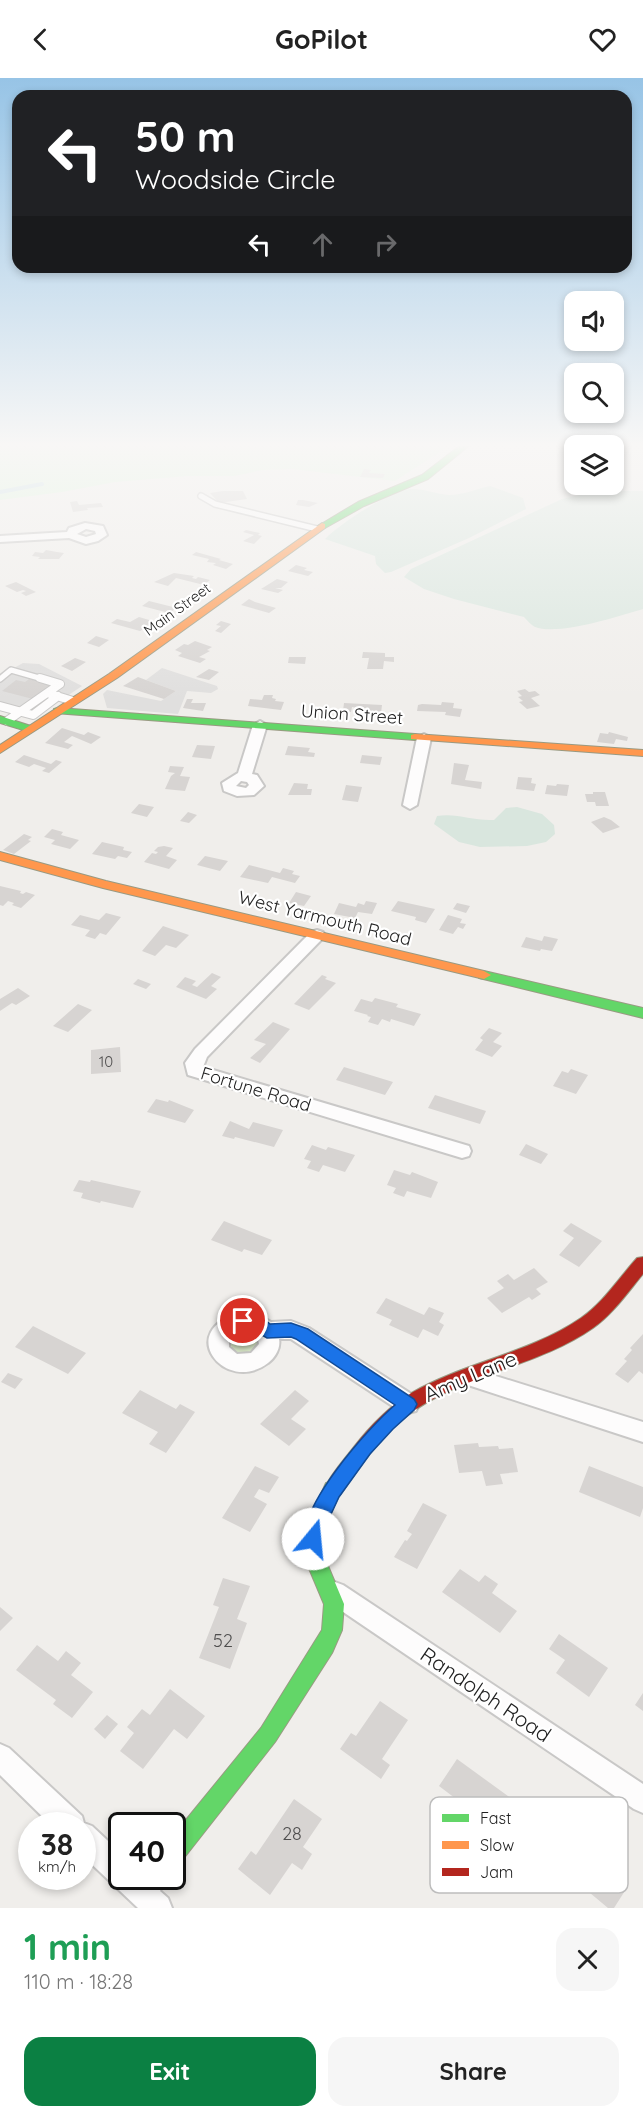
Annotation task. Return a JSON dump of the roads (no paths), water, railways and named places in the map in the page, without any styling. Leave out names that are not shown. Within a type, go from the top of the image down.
[{"type":"main road","name":"Main Street","points":[[0,750],[122,670],[315,529]]},
{"type":"main road","name":"Union Street","points":[[58,711],[643,753]]},
{"type":"main road","points":[[4,720],[30,729]]},
{"type":"main road","name":"West Yarmouth Road","points":[[0,856],[103,884],[643,1012]]},
{"type":"main road","name":"Amy Lane","points":[[186,1838],[248,1761],[308,1675],[332,1630],[334,1604],[313,1554],[316,1525],[332,1491],[363,1448],[408,1404],[435,1390],[560,1337],[588,1322],[643,1263]]},
{"type":"street","points":[[0,539],[70,535]]},
{"type":"street","points":[[244,777],[260,726]]},
{"type":"street","points":[[410,805],[424,738]]},
{"type":"street","name":"Fortune Road","points":[[317,935],[201,1053],[194,1063],[194,1071],[462,1151]]},
{"type":"street","points":[[267,1331],[291,1330],[302,1334],[408,1404]]},
{"type":"street","points":[[470,1377],[643,1432]]},
{"type":"street","name":"Randolph Road","points":[[329,1589],[643,1800]]},
{"type":"street","points":[[0,1757],[57,1812]]},
{"type":"street","points":[[96,1849],[108,1860]]},
{"type":"lane","points":[[0,679],[11,670],[60,684],[4,720]]},
{"type":"lane","points":[[47,693],[73,701]]},
{"type":"lane","points":[[0,706],[33,715],[58,696]]}]
